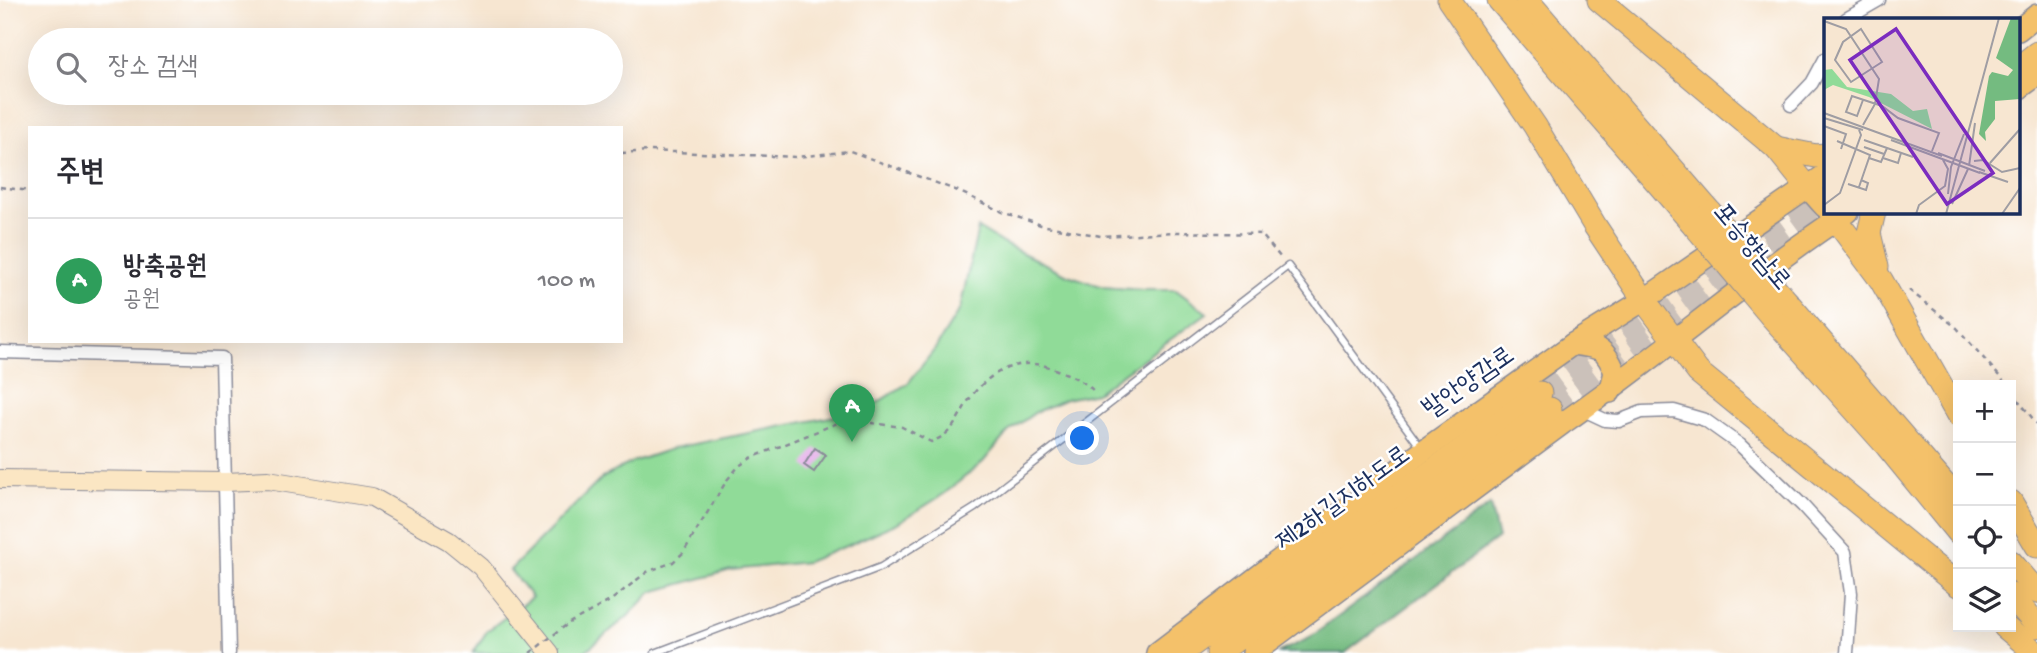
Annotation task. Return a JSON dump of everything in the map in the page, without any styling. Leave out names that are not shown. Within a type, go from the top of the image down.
[{"type":"highway","points":[[1449,0],[1535,126],[1595,226],[1644,300],[1698,372],[1953,581]]},
{"type":"highway","name":"포승향남로","points":[[1499,0],[1702,219]]},
{"type":"highway","name":"포승향남로","points":[[1527,0],[1953,527]]},
{"type":"highway","points":[[1599,0],[1817,182]]},
{"type":"highway","points":[[2020,48],[2037,35]]},
{"type":"highway","points":[[2020,66],[2037,53]]},
{"type":"highway","points":[[1776,148],[1824,155]]},
{"type":"highway","points":[[1836,214],[1883,284],[1953,406]]},
{"type":"highway","points":[[1874,214],[1869,233],[1883,284]]},
{"type":"highway","name":"포승향남로","points":[[1779,310],[1953,495]]},
{"type":"highway","name":"제2하길지하도로","points":[[1181,653],[1545,401],[1218,653]]},
{"type":"highway","points":[[2013,506],[2037,546]]},
{"type":"highway","points":[[2016,568],[2037,592]]},
{"type":"highway","points":[[2016,601],[2037,626]]},
{"type":"highway","points":[[2011,632],[2036,653]]},
{"type":"main road","points":[[2020,28],[2037,15]]},
{"type":"main road","points":[[2020,88],[2037,75]]},
{"type":"main road","name":"발안양감로","points":[[1157,653],[1423,451],[1573,344],[1644,300],[1817,182]]},
{"type":"main road","points":[[1253,653],[1610,392],[1834,214]]},
{"type":"main road","points":[[1573,344],[1597,347],[1608,355],[1615,372],[1610,392]]},
{"type":"street","points":[[1848,18],[1879,0]]},
{"type":"street","points":[[1791,105],[1812,83],[1824,61]]},
{"type":"street","points":[[0,352],[222,358],[229,653]]},
{"type":"street","points":[[1586,408],[1605,420],[1619,421],[1642,412],[1674,411],[1704,420],[1740,445],[1802,505],[1845,552],[1851,593],[1847,653]]},
{"type":"street","points":[[0,480],[268,480],[373,497],[449,541],[481,567],[550,653]]},
{"type":"lane","points":[[655,653],[881,567],[975,508],[1288,266],[1423,451]]},
{"type":"path","points":[[623,153],[649,151],[797,157],[850,152],[958,191],[1002,212],[1041,225],[1101,236],[1175,232],[1261,234],[1288,266]]},
{"type":"path","points":[[0,187],[28,191]]},
{"type":"path","points":[[1883,284],[1908,289],[1947,320],[1982,354],[2003,380]]},
{"type":"path","points":[[530,653],[569,623],[610,601],[647,572],[673,562],[683,553],[717,495],[739,466],[751,458],[835,424],[856,421],[902,427],[932,442],[944,437],[958,422],[966,404],[981,385],[1012,365],[1044,366],[1085,382],[1096,393]]},
{"type":"path","points":[[2016,397],[2037,424]]},
{"type":"green space","points":[[978,228],[1004,244],[1068,275],[1104,287],[1176,290],[1207,313],[1096,393],[1066,399],[1036,412],[1008,432],[983,462],[944,494],[899,522],[807,562],[731,570],[652,592],[627,617],[583,653],[473,653],[487,631],[532,597],[510,570],[602,478],[632,462],[674,448],[835,416],[875,404],[908,383],[935,349],[960,309]]},
{"type":"green space","points":[[1490,505],[1498,538],[1345,653],[1277,653],[1308,639]]},
{"type":"building","points":[[815,448],[826,455],[814,472],[804,465]]},
{"type":"tunnel","points":[[1540,393],[1824,188]]},
{"type":"tunnel","points":[[1550,409],[1824,210]]},
{"type":"place","name":"방축공원","points":[[852,442]]}]
